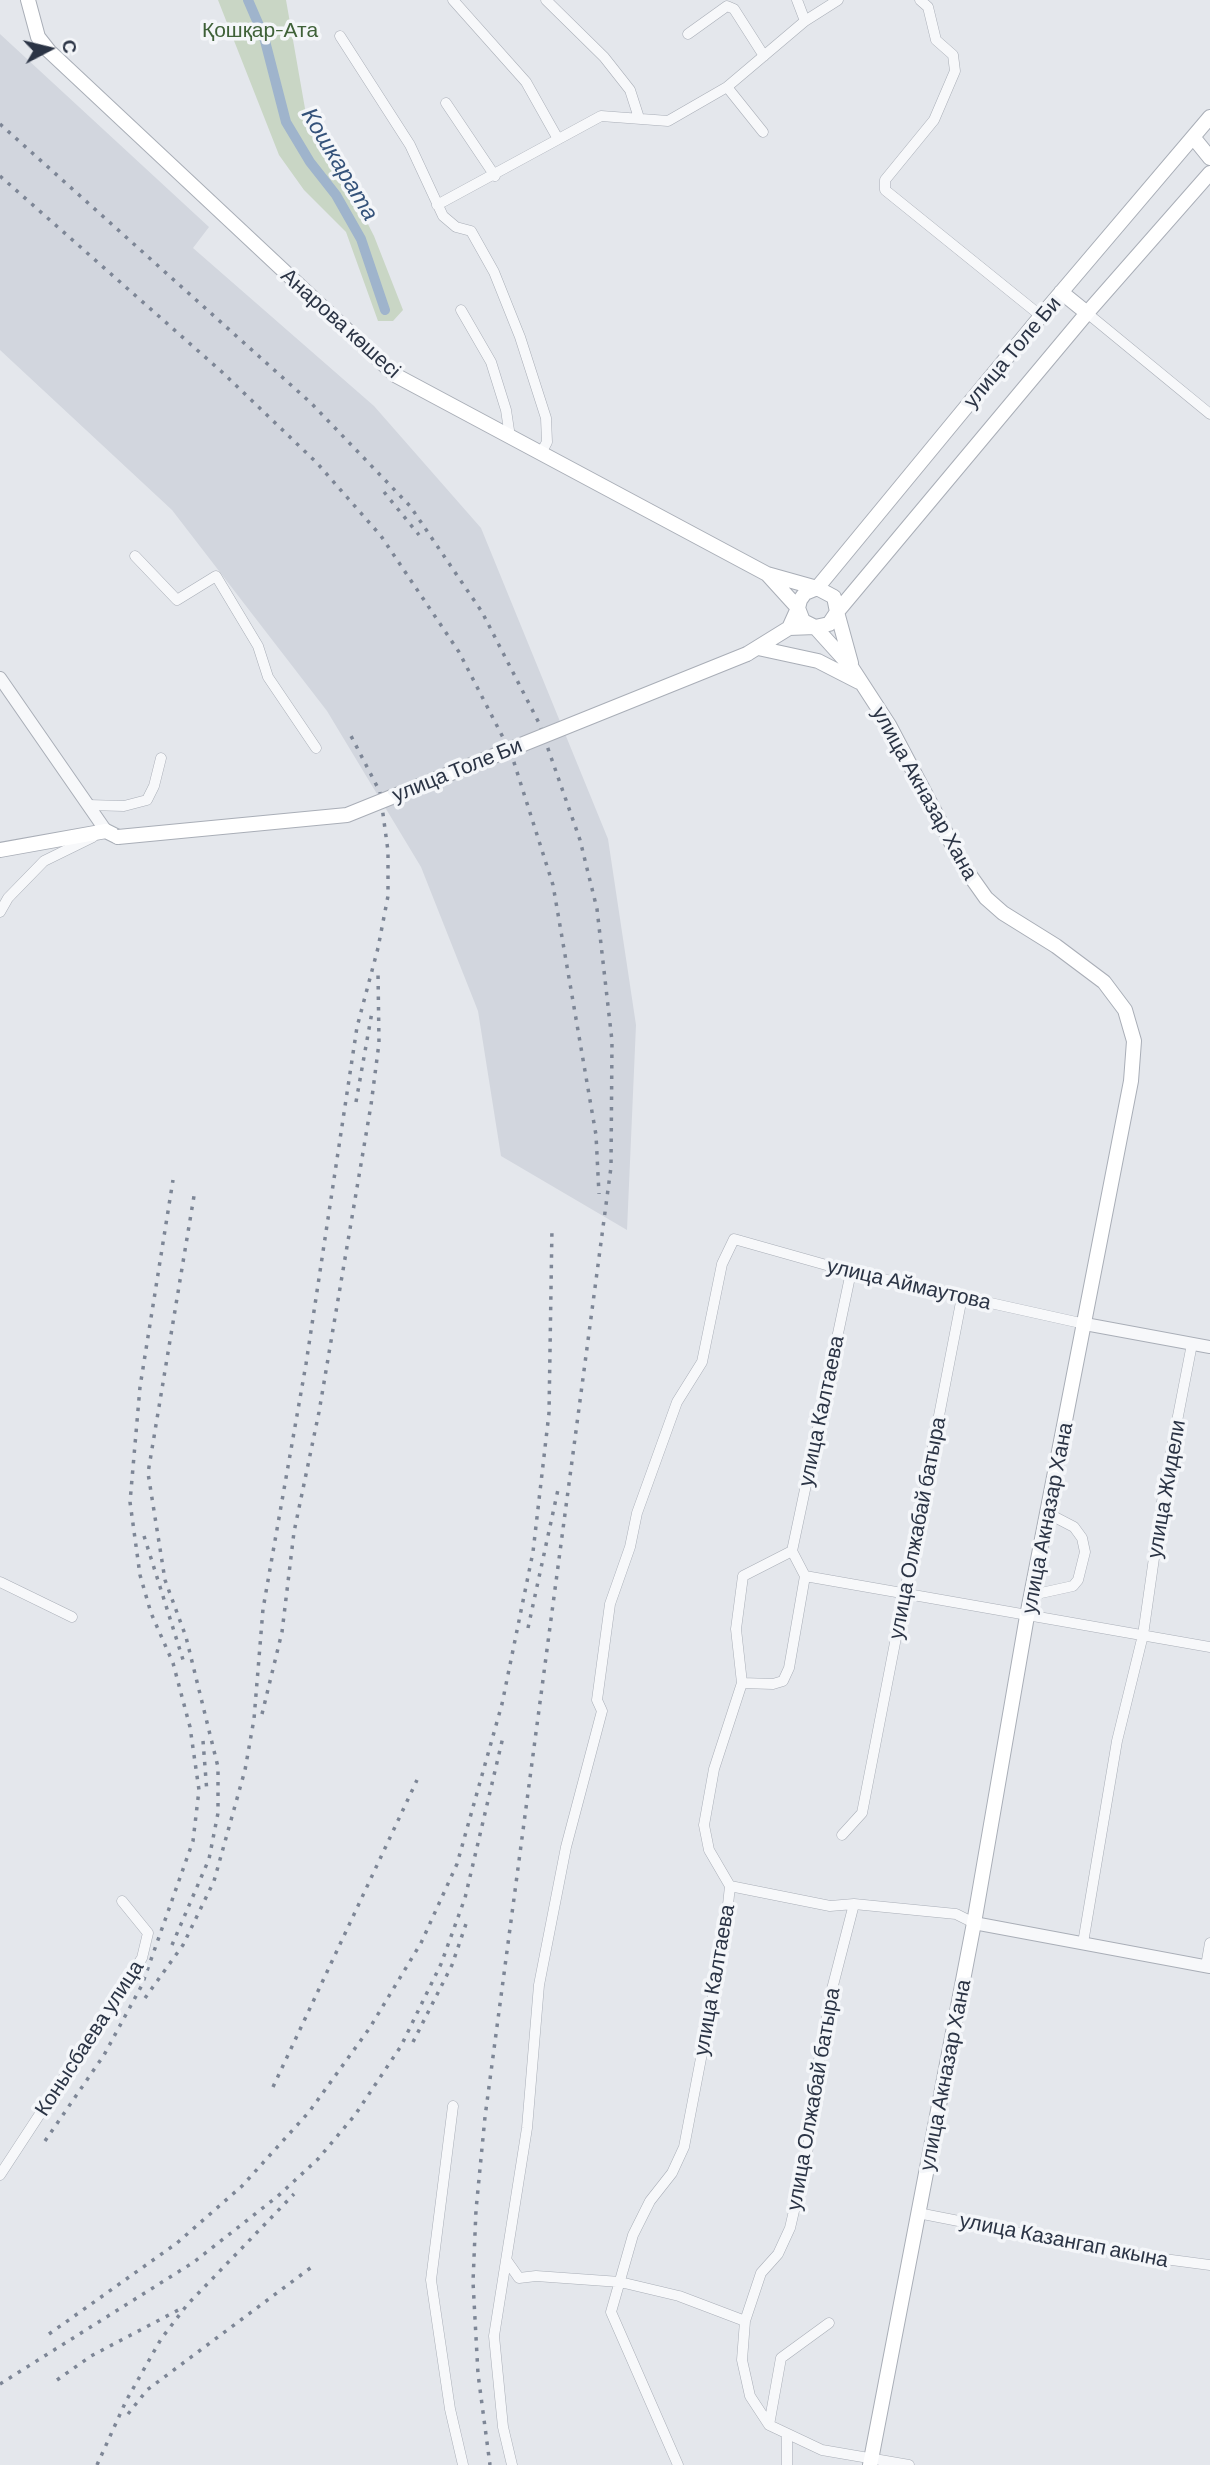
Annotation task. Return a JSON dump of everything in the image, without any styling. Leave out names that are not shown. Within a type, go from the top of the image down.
[{"type":"main road","name":"Анарова көшесі","points":[[29,0],[38,37],[49,51],[395,375],[768,574]]},
{"type":"main road","name":"улица Толе Би","points":[[817,589],[1041,316],[1210,117]]},
{"type":"main road","points":[[1193,137],[1210,158]]},
{"type":"main road","name":"улица Толе Би","points":[[836,612],[1087,313],[1210,173]]},
{"type":"main road","points":[[1061,292],[1087,313]]},
{"type":"main road","points":[[768,574],[828,592],[834,597],[836,612],[829,624],[789,628],[805,593],[817,589]]},
{"type":"main road","points":[[768,574],[798,608],[803,621],[815,627]]},
{"type":"main road","name":"улица Акназар Хана","points":[[836,612],[852,668]]},
{"type":"main road","name":"улица Акназар Хана","points":[[815,627],[852,668],[889,725],[964,867],[986,898],[1003,913],[1056,946],[1104,982],[1119,999],[1129,1020],[1134,1041],[1131,1082],[1027,1616],[974,1923],[869,2459]]},
{"type":"main road","name":"улица Толе Би","points":[[0,850],[112,834],[347,815],[752,651],[789,628]]},
{"type":"main road","points":[[752,651],[818,661],[862,683]]},
{"type":"street","points":[[453,0],[526,82],[558,139]]},
{"type":"street","points":[[545,0],[630,90],[639,118]]},
{"type":"street","points":[[797,0],[805,21]]},
{"type":"street","points":[[437,205],[495,176],[601,116],[668,121],[727,88],[805,21],[838,0]]},
{"type":"street","points":[[928,2],[936,40],[953,55],[955,71],[934,120],[885,180],[885,190],[1041,316]]},
{"type":"street","points":[[688,34],[727,6],[734,9],[764,56]]},
{"type":"street","points":[[340,36],[410,145],[437,205],[456,228],[471,232],[498,283],[520,337],[545,418],[547,442],[541,453]]},
{"type":"street","points":[[727,88],[762,132]]},
{"type":"street","points":[[446,103],[495,176]]},
{"type":"street","points":[[461,310],[491,362],[506,410],[510,436]]},
{"type":"street","points":[[1087,313],[1210,414]]},
{"type":"street","points":[[135,556],[177,600],[216,576],[258,646],[268,677],[316,748]]},
{"type":"street","points":[[0,678],[88,805],[112,834],[44,861],[8,898],[0,912]]},
{"type":"street","points":[[88,805],[124,806],[147,800],[154,786],[161,758]]},
{"type":"street","name":"улица Аймаутова","points":[[506,2261],[527,2128],[539,1985],[566,1847],[602,1711],[597,1700],[610,1604],[630,1546],[637,1513],[677,1402],[702,1362],[722,1264],[734,1239],[851,1272],[1085,1324]]},
{"type":"street","name":"улица Калтаева","points":[[792,1551],[851,1272]]},
{"type":"street","name":"улица Олжабай батыра","points":[[842,1835],[862,1813],[962,1297]]},
{"type":"street","points":[[1085,1324],[1210,1347]]},
{"type":"street","name":"улица Жидели","points":[[1083,1943],[1116,1741],[1143,1634],[1164,1488],[1192,1344]]},
{"type":"street","points":[[1032,1595],[1073,1586],[1078,1580],[1085,1552],[1082,1538],[1073,1527],[1047,1513]]},
{"type":"street","points":[[792,1551],[805,1576],[789,1668],[783,1681],[767,1685],[742,1683],[736,1629],[743,1576],[792,1551]]},
{"type":"street","points":[[805,1576],[1210,1647]]},
{"type":"street","points":[[0,1582],[72,1617]]},
{"type":"street","name":"улица Калтаева","points":[[678,2465],[611,2312],[633,2235],[650,2201],[672,2173],[684,2147],[725,1933],[730,1886],[709,1850],[704,1825],[714,1769],[742,1683]]},
{"type":"street","points":[[730,1886],[830,1906],[854,1904],[956,1914],[974,1923],[1208,1966],[1210,1943]]},
{"type":"street","name":"Конысбаева улица","points":[[0,2175],[142,1958],[148,1933],[122,1901]]},
{"type":"street","name":"улица Олжабай батыра","points":[[854,1904],[831,1993],[816,2077],[807,2155],[790,2228],[778,2253],[761,2273],[745,2321],[742,2360],[750,2396],[769,2425],[787,2436],[821,2450],[909,2465]]},
{"type":"street","points":[[453,2106],[431,2280],[450,2409],[463,2465]]},
{"type":"street","name":"улица Казангап акына","points":[[918,2213],[1126,2254],[1210,2265]]},
{"type":"street","points":[[506,2261],[519,2278],[536,2276],[620,2282],[680,2295],[745,2321]]},
{"type":"street","points":[[506,2261],[494,2336],[503,2427],[512,2465]]},
{"type":"street","points":[[769,2425],[782,2358],[829,2323]]},
{"type":"street","points":[[787,2436],[787,2465]]},
{"type":"shaded area","points":[[0,34],[209,227],[193,248],[374,406],[481,528],[608,839],[636,1025],[627,1230],[501,1156],[478,1011],[421,867],[327,711],[172,510],[0,350]]},
{"type":"green space","name":"Қошқар-Ата","points":[[218,0],[286,0],[307,120],[348,185],[374,236],[403,310],[393,321],[378,321],[346,232],[304,190],[279,155]]},
{"type":"waterway","name":"Кошкарата","points":[[248,0],[264,37],[286,122],[310,162],[336,195],[361,239],[385,310]]},
{"type":"railway","points":[[0,124],[311,403],[410,506],[482,612],[539,723],[580,840],[597,909],[612,1041],[611,1167],[485,2117],[476,2210],[473,2282],[478,2374],[490,2465]]},
{"type":"railway","points":[[0,176],[222,372],[317,463],[381,536],[459,652],[511,753],[553,885],[596,1135],[599,1194]]},
{"type":"railway","points":[[384,492],[419,535]]},
{"type":"railway","points":[[145,1998],[183,1945],[214,1881],[245,1770],[254,1719],[263,1609],[306,1364],[357,1027],[378,948],[388,896],[388,851],[380,792],[349,732]]},
{"type":"railway","points":[[262,1714],[282,1632],[294,1532],[319,1412],[371,1105],[379,1043],[378,973]]},
{"type":"railway","points":[[356,1102],[372,1012]]},
{"type":"railway","points":[[45,2141],[104,2055],[142,1985],[193,1841],[199,1790],[190,1727],[173,1663],[151,1613],[140,1575],[130,1502],[140,1387],[173,1180]]},
{"type":"railway","points":[[172,1945],[209,1859],[218,1813],[218,1767],[186,1637],[165,1580],[148,1473],[194,1196]]},
{"type":"railway","points":[[49,2334],[177,2243],[242,2186],[309,2112],[369,2029],[421,1943],[457,1864],[502,1704],[533,1552],[549,1413],[552,1227]]},
{"type":"railway","points":[[528,1628],[559,1485]]},
{"type":"railway","points":[[144,1536],[185,1666]]},
{"type":"railway","points":[[0,2384],[194,2262],[278,2196],[318,2159],[355,2115],[401,2046],[441,1964],[465,1898],[503,1737]]},
{"type":"railway","points":[[203,1741],[207,1793]]},
{"type":"railway","points":[[273,2087],[417,1780]]},
{"type":"railway","points":[[413,2042],[452,1965],[467,1921]]},
{"type":"railway","points":[[97,2465],[126,2401],[161,2339],[187,2305],[294,2194]]},
{"type":"railway","points":[[128,2414],[147,2390],[313,2266]]},
{"type":"railway","points":[[57,2380],[91,2356],[184,2307]]}]
